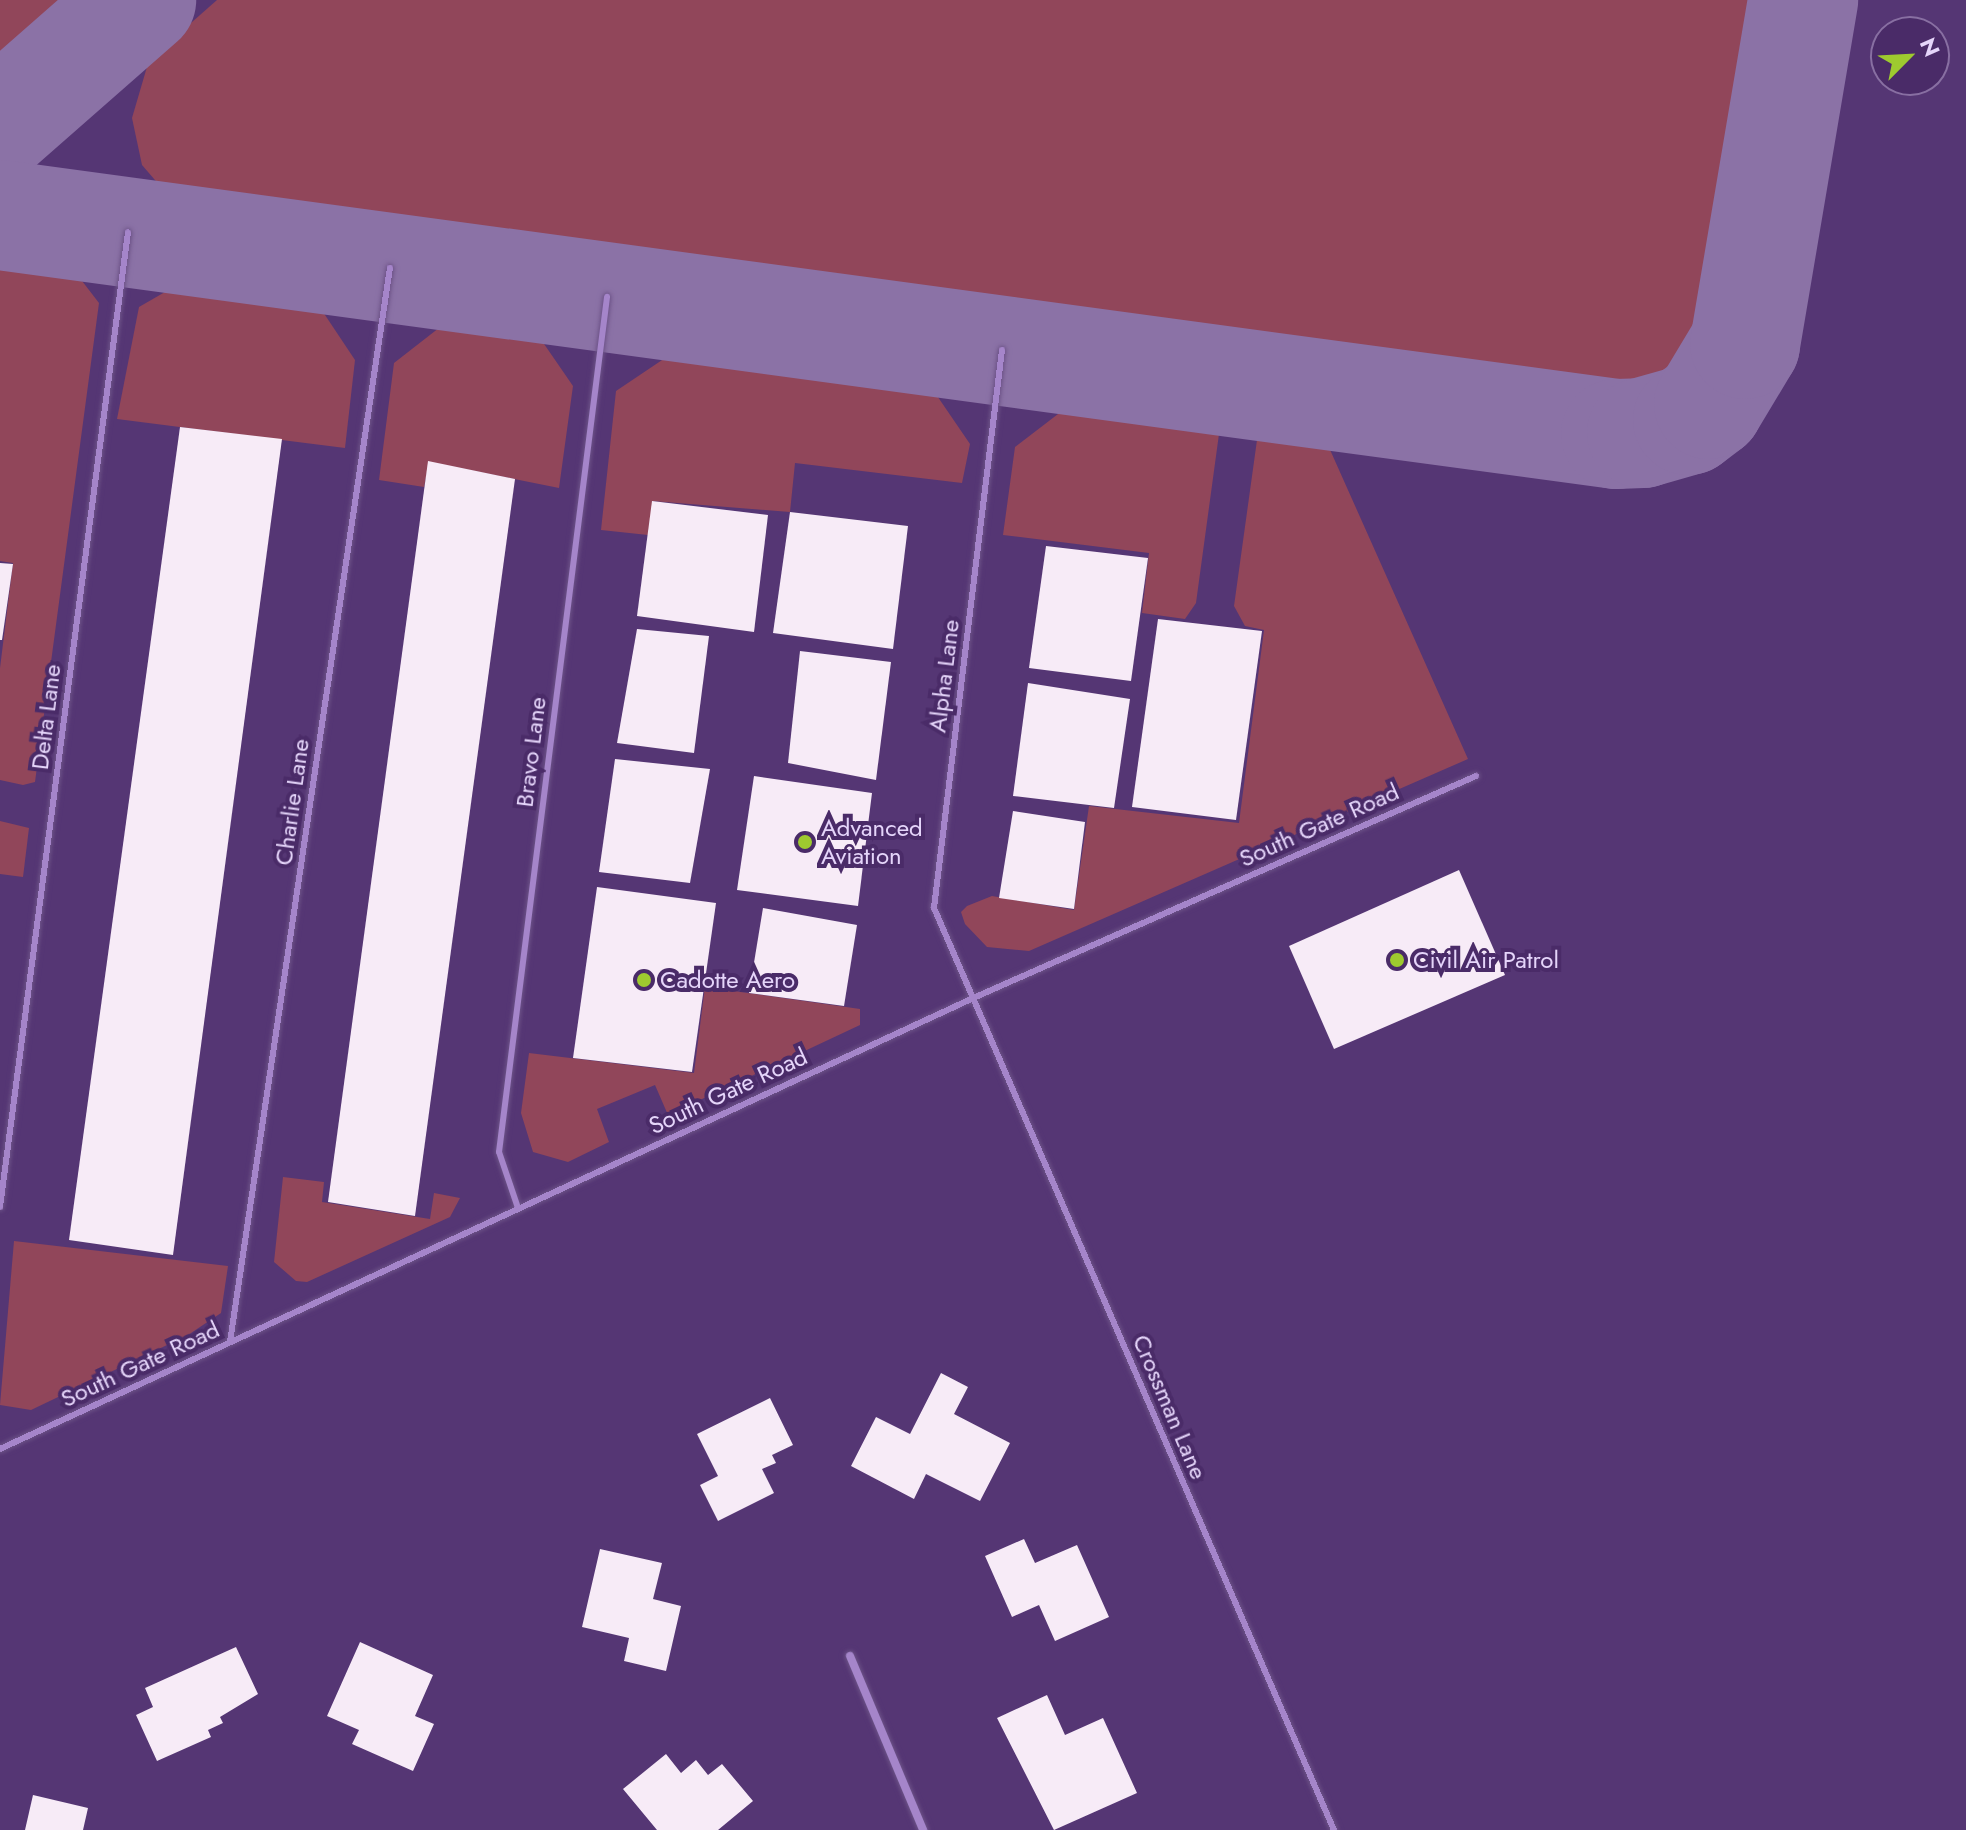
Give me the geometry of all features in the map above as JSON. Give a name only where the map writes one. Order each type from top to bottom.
[{"type":"street","points":[[850,1656],[923,1830]]},
{"type":"lane","name":"Delta Lane","points":[[0,1207],[128,232]]},
{"type":"lane","name":"Charlie Lane","points":[[230,1342],[390,268]]},
{"type":"lane","name":"Bravo Lane","points":[[518,1208],[499,1152],[607,297]]},
{"type":"lane","name":"Alpha Lane","points":[[971,999],[934,908],[1002,350]]},
{"type":"lane","name":"South Gate Road","points":[[0,1449],[971,999],[1476,776]]},
{"type":"lane","name":"Crossman Lane","points":[[971,999],[1334,1830]]},
{"type":"shaded area","points":[[0,0],[66,0],[0,59]]},
{"type":"shaded area","points":[[217,0],[1750,0],[1693,345],[1642,401],[194,204],[167,194],[142,165],[132,118],[149,60]]},
{"type":"shaded area","points":[[0,262],[69,264],[99,303],[35,782],[23,785],[0,780],[0,668],[13,563],[0,561]]},
{"type":"shaded area","points":[[184,281],[313,297],[355,360],[345,448],[117,419],[139,307]]},
{"type":"shaded area","points":[[453,317],[531,325],[573,386],[559,488],[429,462],[424,487],[379,480],[394,363]]},
{"type":"shaded area","points":[[680,348],[929,384],[970,444],[962,483],[795,463],[790,512],[653,501],[648,535],[601,530],[616,391]]},
{"type":"shaded area","points":[[1075,401],[1212,419],[1219,434],[1196,603],[1185,619],[1142,613],[1149,553],[1003,535],[1015,447]]},
{"type":"shaded area","points":[[1266,426],[1323,434],[1468,759],[1029,951],[987,947],[965,924],[961,912],[967,906],[992,896],[1074,910],[1089,806],[1239,823],[1264,630],[1245,626],[1234,606],[1257,440]]},
{"type":"shaded area","points":[[0,821],[29,828],[23,877],[0,874]]},
{"type":"shaded area","points":[[705,987],[860,1009],[860,1025],[668,1115],[655,1085],[597,1109],[609,1142],[568,1162],[533,1152],[521,1113],[529,1053],[694,1073]]},
{"type":"shaded area","points":[[283,1177],[324,1182],[322,1202],[430,1219],[434,1193],[460,1198],[450,1217],[307,1282],[296,1281],[274,1262]]},
{"type":"shaded area","points":[[14,1241],[228,1266],[221,1313],[188,1335],[31,1410],[0,1405]]},
{"type":"building","points":[[180,427],[282,439],[173,1255],[69,1240]]},
{"type":"building","points":[[428,461],[515,479],[415,1216],[328,1202]]},
{"type":"building","points":[[652,501],[768,515],[754,632],[637,616]]},
{"type":"building","points":[[790,512],[908,526],[893,649],[773,633]]},
{"type":"building","points":[[1046,546],[1148,558],[1131,681],[1029,668]]},
{"type":"building","points":[[0,563],[13,564],[2,640],[0,640]]},
{"type":"building","points":[[1158,619],[1262,631],[1236,820],[1132,807]]},
{"type":"building","points":[[637,629],[709,636],[694,753],[617,743]]},
{"type":"building","points":[[800,651],[891,662],[876,780],[788,763]]},
{"type":"building","points":[[1028,683],[1130,699],[1114,808],[1013,796]]},
{"type":"building","points":[[615,759],[710,769],[690,883],[599,872]]},
{"type":"building","name":"Advanced Aviation","points":[[754,776],[872,793],[858,906],[737,890]]},
{"type":"building","points":[[1013,811],[1085,822],[1074,909],[999,898]]},
{"type":"building","name":"Civil Air Patrol","points":[[1459,870],[1505,975],[1334,1049],[1289,946]]},
{"type":"building","name":"Cadotte Aero","points":[[597,887],[716,903],[692,1072],[573,1058]]},
{"type":"building","points":[[763,908],[857,925],[844,1006],[749,993]]},
{"type":"building","points":[[941,1373],[968,1387],[954,1414],[1010,1443],[980,1501],[926,1474],[914,1499],[851,1466],[876,1417],[910,1434]]},
{"type":"building","points":[[770,1398],[793,1445],[772,1455],[776,1463],[762,1469],[774,1493],[718,1521],[700,1485],[718,1476],[697,1434]]},
{"type":"building","points":[[1024,1539],[1035,1563],[1077,1545],[1109,1617],[1055,1641],[1039,1605],[1012,1617],[985,1556]]},
{"type":"building","points":[[600,1549],[662,1563],[653,1599],[681,1606],[666,1671],[624,1661],[629,1638],[582,1627]]},
{"type":"building","points":[[360,1642],[433,1675],[415,1716],[434,1724],[413,1771],[352,1744],[359,1730],[327,1716]]},
{"type":"building","points":[[236,1647],[258,1694],[220,1717],[223,1723],[208,1730],[211,1737],[157,1761],[136,1715],[153,1707],[145,1688]]},
{"type":"building","points":[[1047,1695],[1065,1735],[1103,1718],[1137,1793],[1054,1830],[997,1718]]},
{"type":"building","points":[[666,1754],[681,1773],[696,1760],[708,1775],[722,1764],[753,1801],[718,1830],[657,1830],[623,1789]]},
{"type":"building","points":[[33,1795],[88,1808],[83,1830],[25,1830]]},
{"type":"taxiway","points":[[0,124],[141,0]]},
{"type":"taxiway","points":[[0,215],[1616,434],[1642,433],[1688,420],[1709,404],[1745,344],[1803,0]]},
{"type":"place","name":"Advanced Aviation","points":[[805,842]]},
{"type":"place","name":"Civil Air Patrol","points":[[1397,960]]},
{"type":"place","name":"Cadotte Aero","points":[[644,980]]}]
